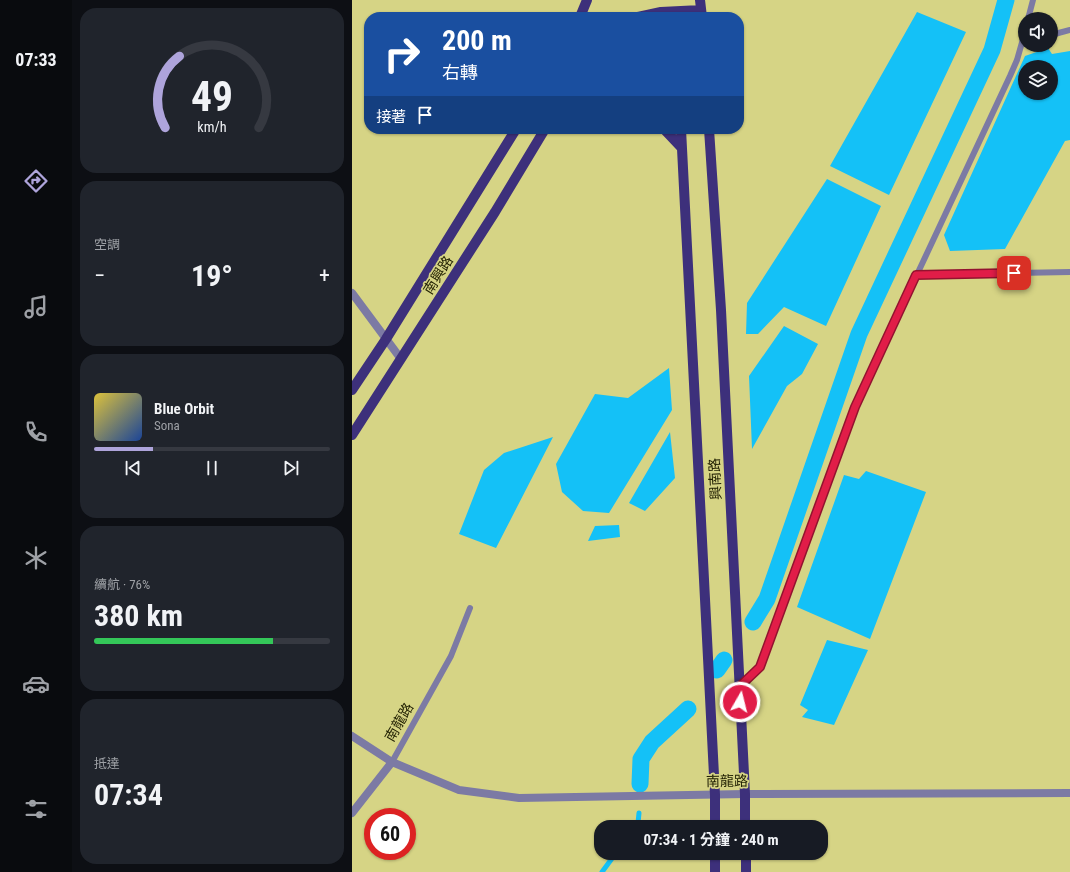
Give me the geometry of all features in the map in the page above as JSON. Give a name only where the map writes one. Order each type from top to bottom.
[{"type":"main road","points":[[582,12],[587,0]]},
{"type":"main road","points":[[673,0],[674,12]]},
{"type":"main road","points":[[685,12],[701,9]]},
{"type":"main road","name":"南興路","points":[[352,390],[386,339],[513,134]]},
{"type":"main road","name":"南興路","points":[[352,435],[495,212],[542,134]]},
{"type":"main road","points":[[669,134],[681,147]]},
{"type":"main road","name":"興南路","points":[[681,134],[715,795],[715,820]]},
{"type":"main road","name":"興南路","points":[[709,134],[721,310],[745,794],[745,820]]},
{"type":"main road","points":[[715,860],[715,872]]},
{"type":"main road","points":[[746,860],[746,872]]},
{"type":"street","points":[[352,293],[401,359]]},
{"type":"street","name":"南龍路","points":[[352,736],[392,762],[459,790],[519,798],[745,794],[1070,793]]},
{"type":"street","name":"南龍路","points":[[352,813],[392,762]]},
{"type":"lane","points":[[1030,12],[1033,0]]},
{"type":"lane","points":[[1058,33],[1070,30]]},
{"type":"lane","points":[[739,687],[760,667],[855,407],[1020,52]]},
{"type":"lane","points":[[916,275],[1070,272]]},
{"type":"lane","name":"南龍路","points":[[392,762],[451,656],[470,608]]},
{"type":"water","points":[[917,12],[966,32],[889,195],[830,166]]},
{"type":"water","points":[[1070,51],[1070,140],[1065,141],[1005,249],[950,251],[944,235],[1018,71],[1018,100],[1058,100],[1058,60],[1023,60],[1025,56],[1036,52],[1051,52],[1052,54]]},
{"type":"water","points":[[827,179],[881,206],[826,326],[784,307],[758,334],[746,334],[747,303]]},
{"type":"water","points":[[784,326],[818,344],[802,374],[787,386],[752,449],[749,376]]},
{"type":"water","points":[[669,368],[672,410],[609,513],[583,511],[562,492],[556,464],[595,394],[628,398]]},
{"type":"water","points":[[670,432],[675,478],[645,511],[629,503]]},
{"type":"water","points":[[553,437],[496,548],[459,534],[484,470],[504,453]]},
{"type":"water","points":[[866,471],[926,492],[870,639],[797,607],[844,475],[859,479]]},
{"type":"water","points":[[619,525],[620,537],[588,541],[595,526]]},
{"type":"water","points":[[827,640],[868,650],[834,725],[802,717],[808,710],[800,705]]},
{"type":"waterway","points":[[753,622],[767,599],[859,334],[992,50],[1006,0]]},
{"type":"waterway","points":[[717,670],[724,660]]},
{"type":"waterway","points":[[640,784],[641,759],[652,742],[688,709]]},
{"type":"waterway","points":[[638,820],[639,813]]},
{"type":"waterway","points":[[602,872],[611,860]]},
{"type":"route","points":[[740,702],[739,687],[760,667],[855,407],[916,275],[1014,273]]}]
